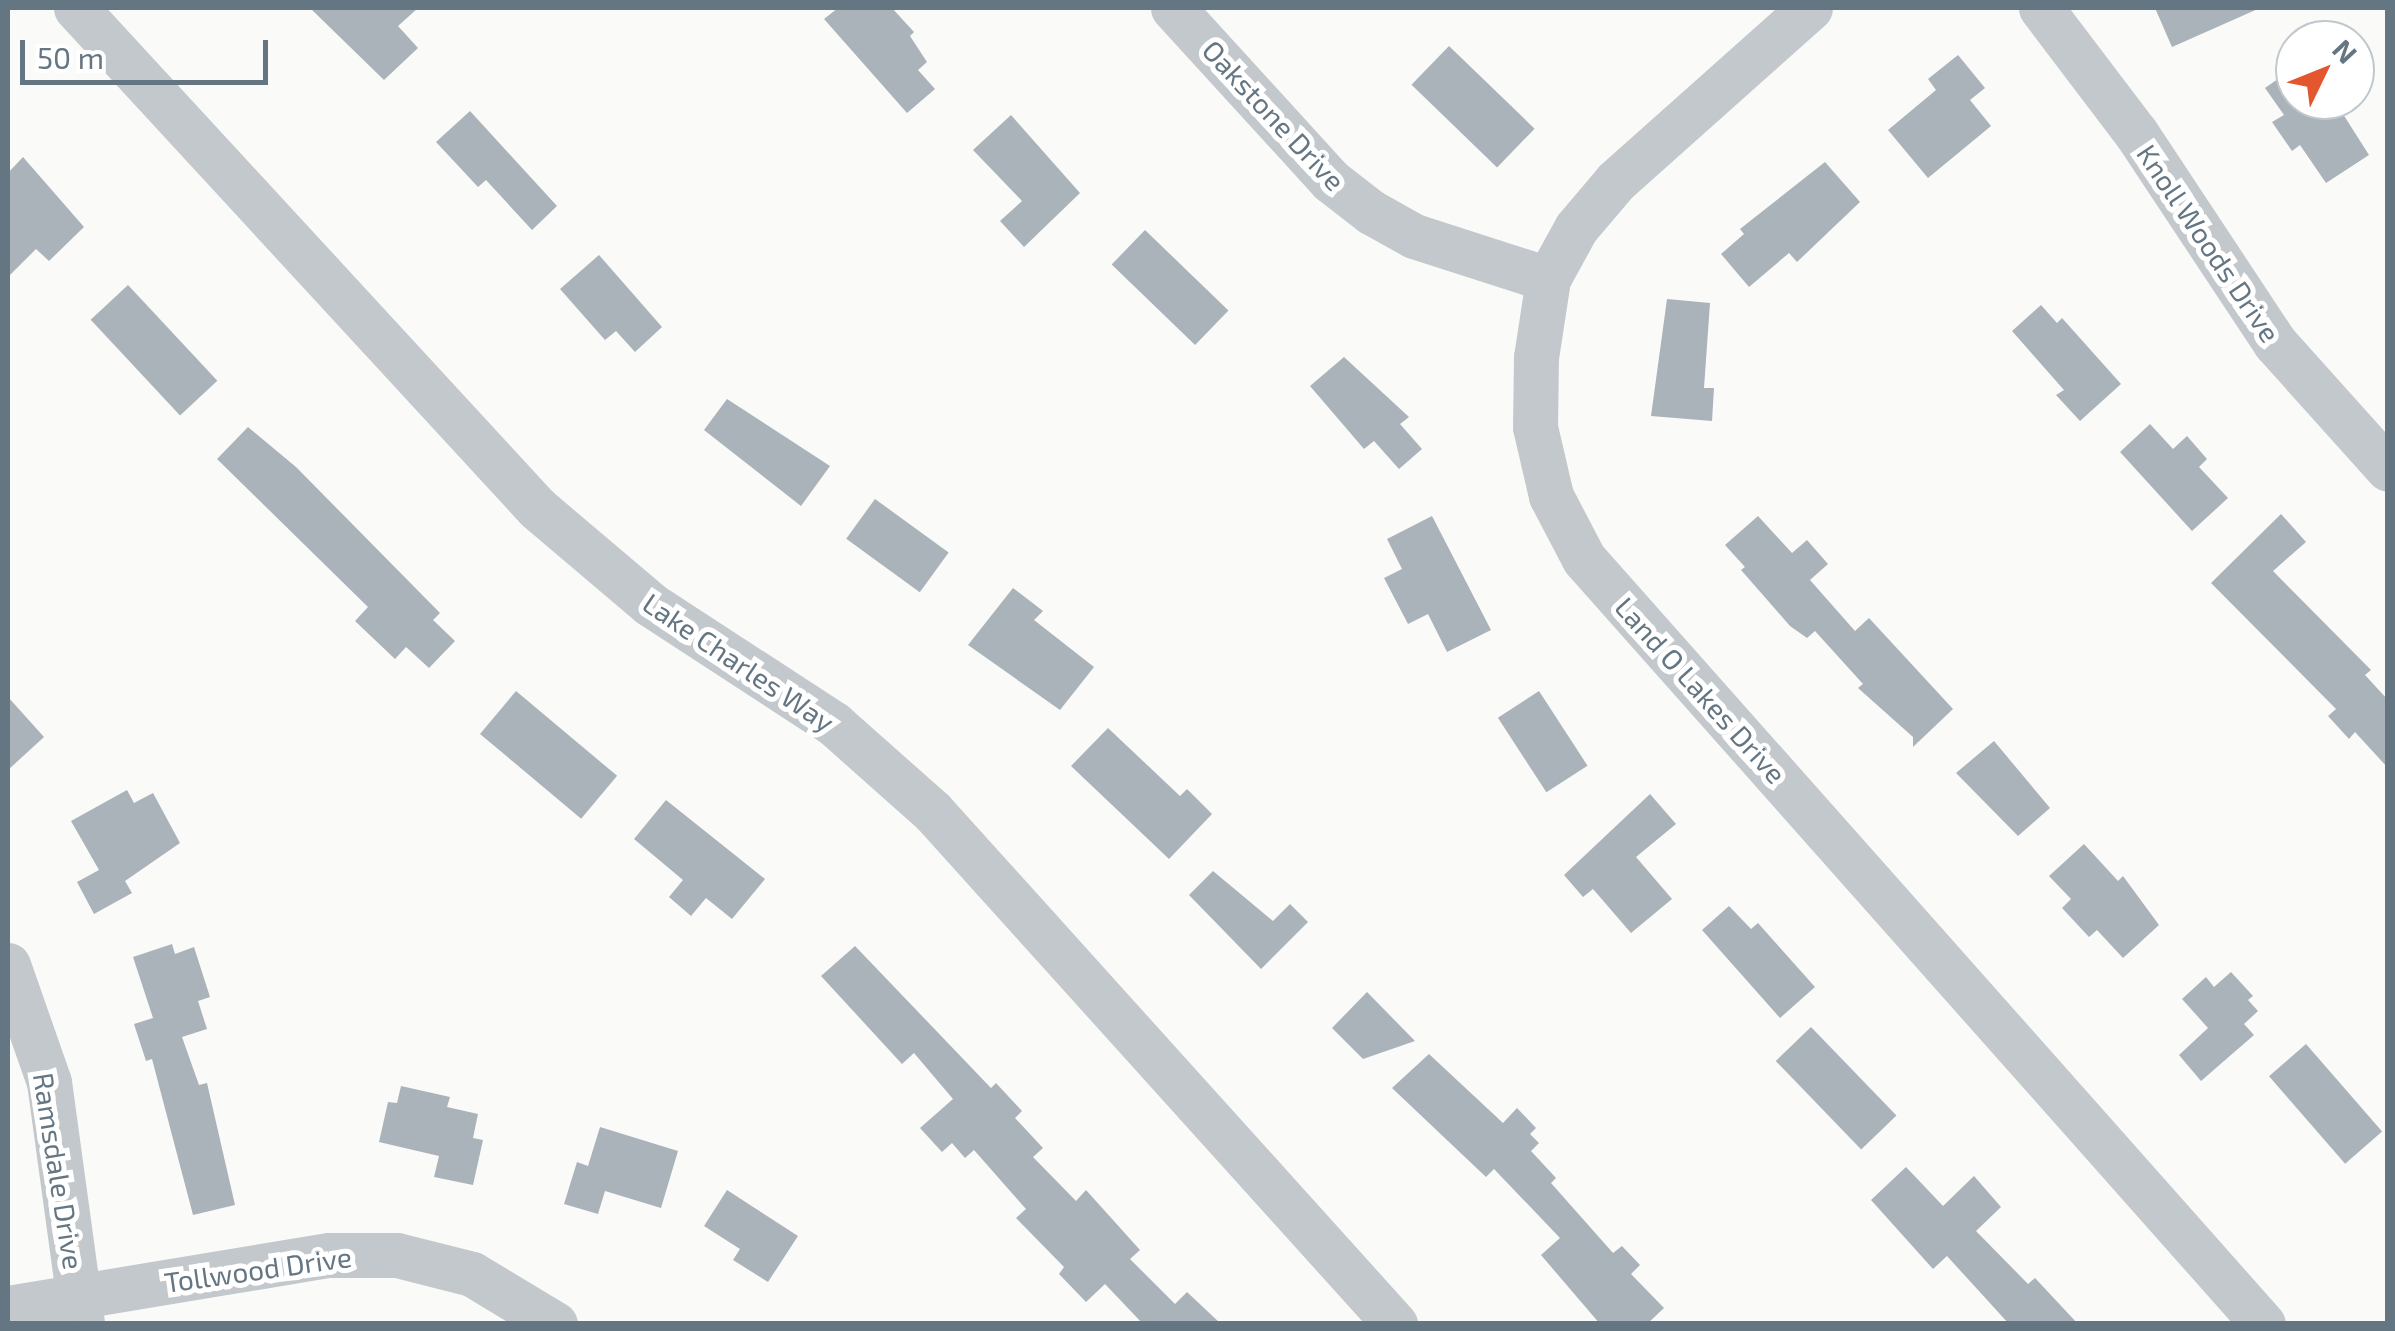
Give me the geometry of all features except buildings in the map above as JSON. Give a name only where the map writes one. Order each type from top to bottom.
[{"type":"street","name":"Lake Charles Way","points":[[76,8],[537,508],[650,604],[834,724],[933,812],[1395,1324]]},
{"type":"street","name":"Oakstone Drive","points":[[1173,8],[1331,182],[1371,212],[1414,236],[1548,279]]},
{"type":"street","name":"Land O Lakes Drive","points":[[1810,8],[1615,182],[1576,228],[1548,279],[1536,357],[1535,427],[1551,496],[1584,559],[2262,1324]]},
{"type":"street","name":"Knoll Woods Drive","points":[[2041,8],[2136,133],[2274,344],[2388,469]]},
{"type":"street","name":"Ramsdale Drive","points":[[8,965],[48,1082],[80,1309]]},
{"type":"street","name":"Tollwood Drive","points":[[8,1308],[80,1309],[329,1255],[397,1255],[472,1274],[554,1324]]}]
